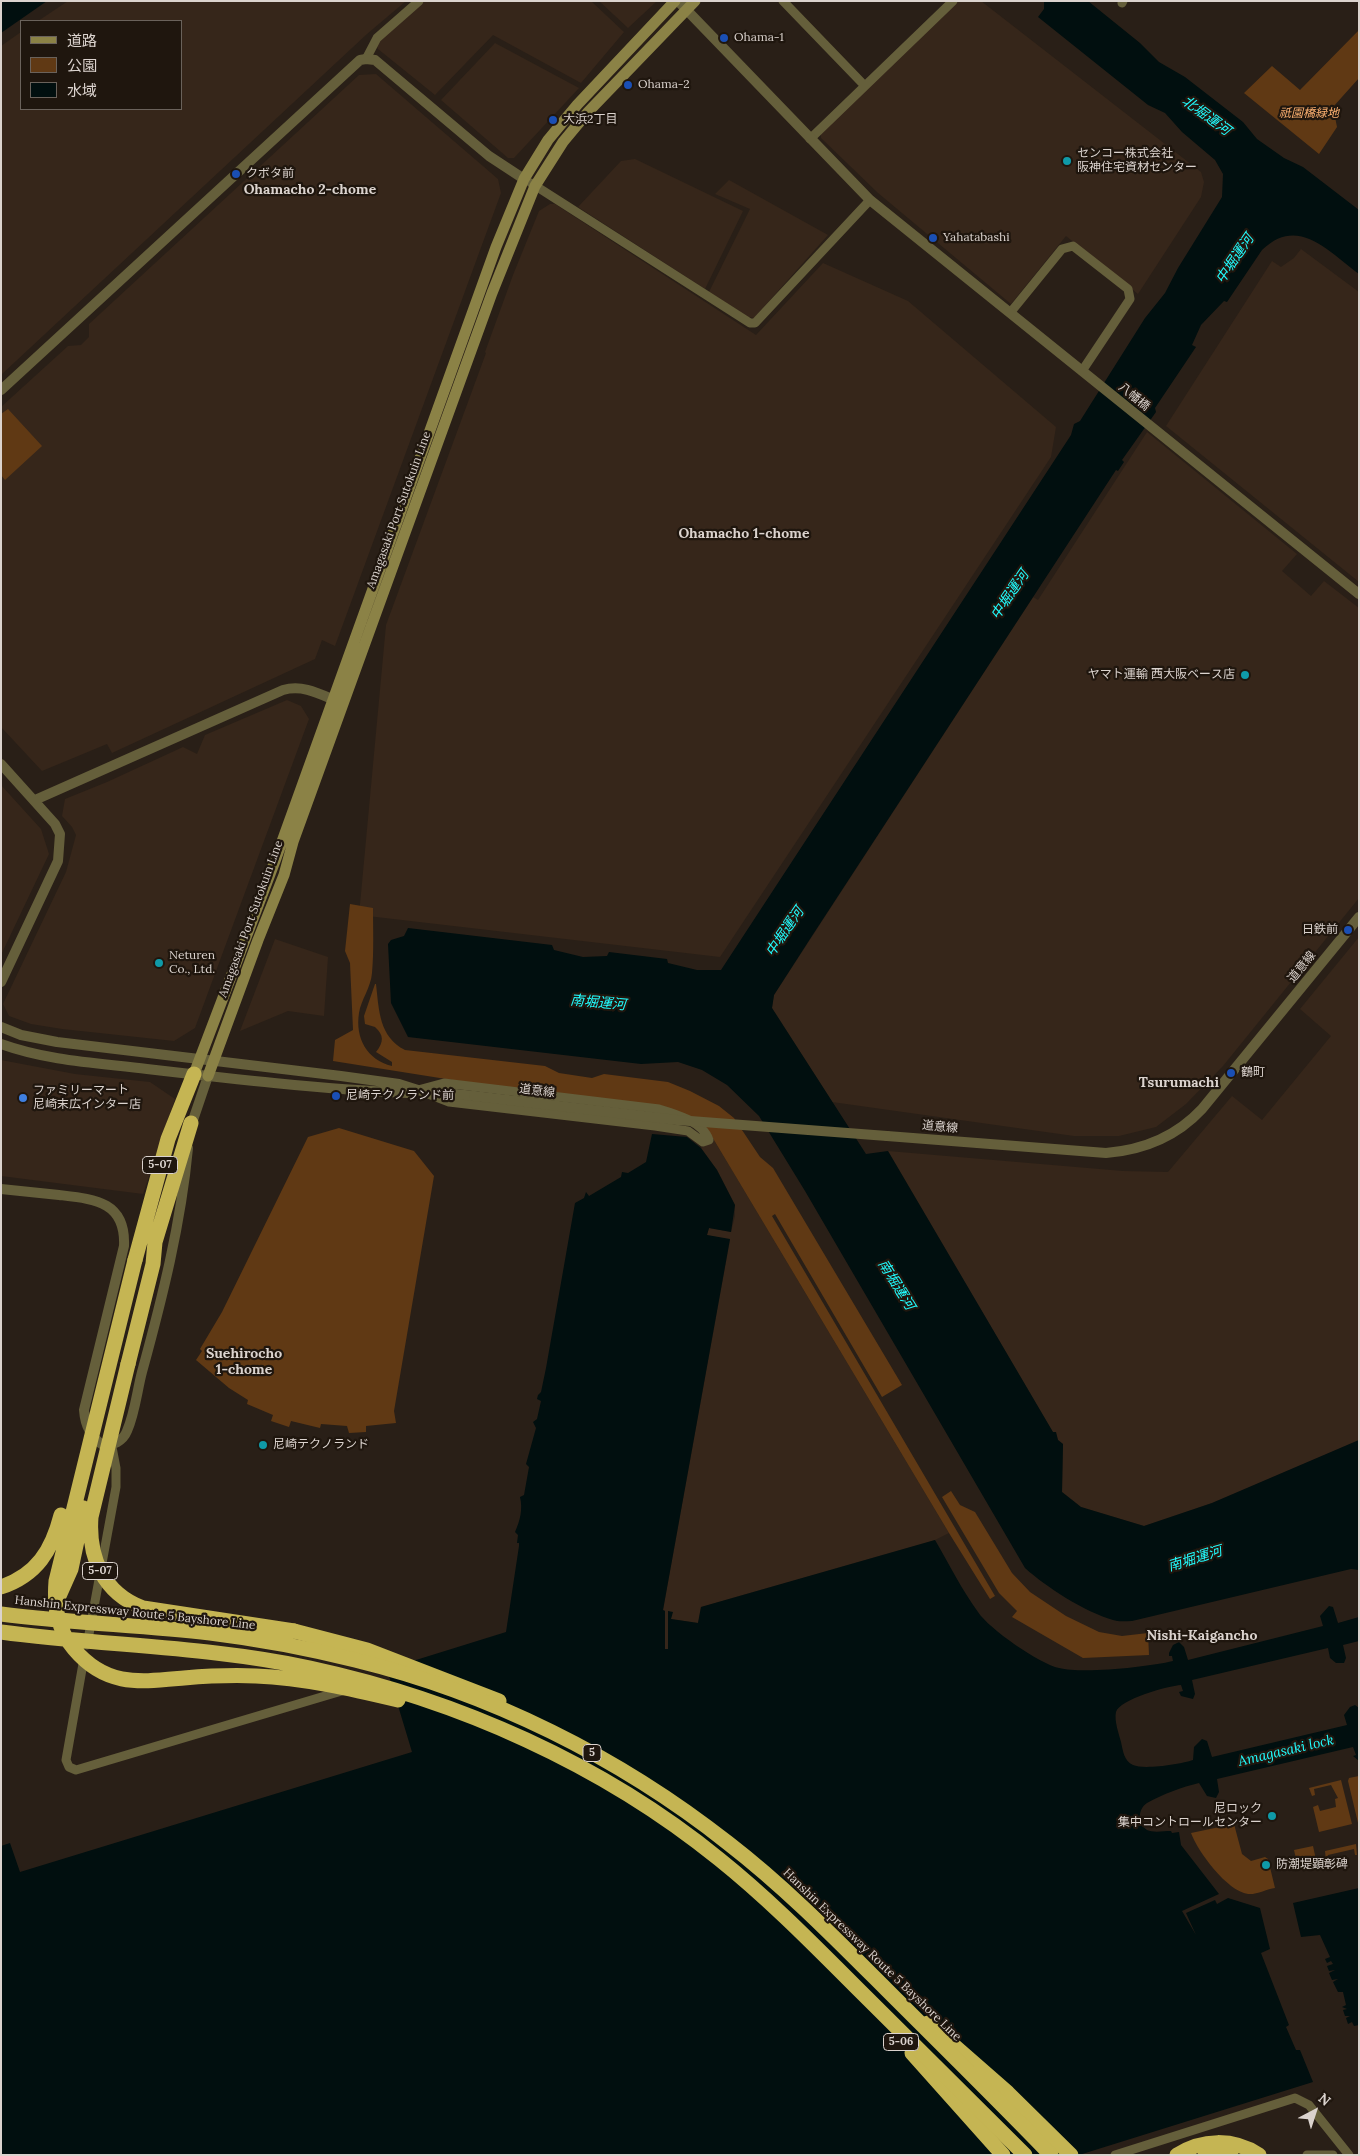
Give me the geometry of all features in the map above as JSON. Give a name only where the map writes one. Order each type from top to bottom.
[{"type":"highway","name":"5-07","points":[[201,1075],[168,1139],[91,1517],[90,1534],[93,1553],[99,1569],[109,1585],[128,1602],[151,1610],[294,1631],[367,1650],[478,1691],[553,1728],[582,1747]]},
{"type":"highway","name":"5-07","points":[[1,1587],[22,1579],[30,1573],[49,1550],[57,1529],[75,1462],[111,1356],[144,1262],[155,1242],[191,1123]]},
{"type":"highway","name":"5-07","points":[[1,1640],[24,1631],[35,1624],[52,1606],[66,1582],[144,1262]]},
{"type":"highway","name":"5-07","points":[[111,1356],[65,1541],[55,1594],[61,1629],[69,1642],[87,1662],[111,1677],[136,1682],[231,1675],[303,1681],[382,1696],[505,1731]]},
{"type":"highway","name":"Hanshin Expressway Route 5 Bayshore Line","points":[[1,1614],[207,1633],[276,1643],[347,1658],[397,1671],[475,1698],[582,1747],[671,1801],[729,1843],[813,1916],[1051,2155]]},
{"type":"highway","name":"5","points":[[1,1632],[204,1651],[290,1664],[388,1688],[459,1712],[505,1731],[583,1769],[656,1812],[718,1858],[799,1930],[1025,2155]]},
{"type":"highway","name":"5-06","points":[[799,1930],[839,1979],[928,2070],[1003,2155]]},
{"type":"highway","name":"5-06","points":[[872,1975],[1008,2093],[1071,2155]]},
{"type":"highway","points":[[1177,2155],[1196,2145],[1216,2142],[1237,2145],[1259,2155]]},
{"type":"highway","points":[[1205,2155],[1231,2155]]},
{"type":"main road","name":"Amagasaki Port Sutokuin Line","points":[[201,1075],[199,1060],[275,861],[496,247],[524,179],[540,152],[564,119],[679,4],[695,1]]},
{"type":"main road","name":"Amagasaki Port Sutokuin Line","points":[[201,1075],[214,1061],[284,875],[294,842],[492,293],[535,186],[562,142],[679,4]]},
{"type":"street","points":[[366,59],[377,38],[419,1]]},
{"type":"street","points":[[783,1],[864,85]]},
{"type":"street","points":[[810,139],[953,1]]},
{"type":"street","name":"八幡橋","points":[[679,4],[870,200],[1359,594]]},
{"type":"street","points":[[1,390],[360,60],[375,60],[489,156],[750,323],[755,323],[870,200]]},
{"type":"street","points":[[1010,313],[1062,249],[1073,246],[1128,289],[1130,299],[1082,371]]},
{"type":"street","points":[[35,800],[283,690],[304,689],[332,699]]},
{"type":"street","points":[[1,764],[35,800],[55,824],[60,834],[58,861],[1,982]]},
{"type":"street","name":"道意線","points":[[1,1027],[22,1035],[57,1042],[341,1076],[399,1084],[418,1090],[677,1120],[1106,1153],[1138,1148],[1166,1137],[1185,1125],[1202,1109],[1359,917]]},
{"type":"street","name":"道意線","points":[[1,1044],[55,1058],[201,1075],[337,1089],[407,1093],[418,1090]]},
{"type":"street","points":[[1,1189],[100,1201],[118,1215],[122,1225],[124,1246],[84,1410],[85,1420],[94,1438],[103,1445],[111,1445],[118,1442],[127,1431],[159,1311],[185,1179],[191,1123],[201,1075]]},
{"type":"street","points":[[444,1083],[659,1109],[680,1115],[707,1133],[709,1140],[703,1142],[688,1131],[655,1126],[449,1102],[418,1090],[444,1083]]},
{"type":"street","points":[[111,1445],[116,1468],[116,1487],[66,1760],[69,1767],[76,1770],[379,1680]]},
{"type":"street","points":[[1114,2155],[1295,2098],[1309,2105],[1349,2155]]},
{"type":"street","points":[[1307,2155],[1333,2155]]},
{"type":"shaded area","points":[[68,1],[406,1],[367,34],[1,375],[1,46],[20,33],[20,110],[182,110],[182,20],[40,20]]},
{"type":"shaded area","points":[[425,1],[591,1],[624,32],[581,83],[493,35],[435,95],[378,49],[376,43]]},
{"type":"shaded area","points":[[599,1],[657,1],[628,28]]},
{"type":"shaded area","points":[[956,1],[981,1],[1201,172],[1204,182],[1201,197],[1138,294],[1066,236],[1011,304],[878,193],[821,138],[821,133]]},
{"type":"shaded area","points":[[495,43],[579,88],[514,158],[508,158],[441,100]]},
{"type":"shaded area","points":[[376,74],[498,179],[501,193],[335,646],[322,640],[315,659],[112,753],[107,744],[42,771],[1,727],[1,407],[68,346],[81,345],[89,337],[89,324],[359,75]]},
{"type":"shaded area","points":[[635,159],[743,211],[705,289],[578,207],[621,161]]},
{"type":"shaded area","points":[[729,180],[828,235],[754,318],[748,317],[709,292],[750,209],[715,194]]},
{"type":"shaded area","points":[[550,204],[555,204],[756,335],[823,263],[908,301],[1056,427],[1051,457],[720,957],[359,915],[386,625],[513,275],[539,211]]},
{"type":"shaded area","points":[[1301,249],[1359,292],[1359,582],[1166,426],[1272,261],[1281,267],[1294,258]]},
{"type":"shaded area","points":[[1147,432],[1297,554],[1282,571],[1311,596],[1324,581],[1359,608],[1359,898],[1223,1066],[1186,1104],[1156,1127],[1119,1136],[1074,1136],[832,1102],[772,1008],[774,995],[1033,597],[1038,600]]},
{"type":"shaded area","points":[[287,700],[301,706],[309,719],[195,1028],[174,1041],[62,1029],[31,1024],[9,1016],[3,1004],[66,872],[76,835],[72,827],[62,816],[65,799],[183,747],[197,754],[205,735]]},
{"type":"shaded area","points":[[1,785],[41,829],[49,854],[1,955]]},
{"type":"shaded area","points":[[1359,937],[1359,1440],[1212,1503],[1144,1526],[1081,1507],[1062,1492],[1063,1444],[1058,1440],[1055,1432],[1053,1433],[888,1151],[1123,1171],[1168,1172],[1232,1096],[1262,1120],[1331,1036],[1300,1009]]},
{"type":"shaded area","points":[[275,939],[328,957],[324,1016],[288,1011],[240,1031]]},
{"type":"shaded area","points":[[1,1060],[75,1074],[150,1082],[175,1099],[143,1194],[1,1176]]},
{"type":"shaded area","points":[[714,1140],[949,1533],[935,1540],[701,1607],[698,1623],[671,1619],[668,1611],[668,1649],[665,1649],[665,1611],[663,1610],[730,1240],[707,1235],[709,1228],[731,1232],[735,1216],[735,1205],[717,1170],[701,1148]]},
{"type":"green space","name":"祇園橋緑地","points":[[1359,30],[1359,78],[1333,107],[1337,127],[1319,154],[1244,93],[1272,66],[1300,90]]},
{"type":"green space","points":[[8,409],[42,446],[5,480],[1,475],[1,414]]},
{"type":"green space","points":[[350,904],[373,908],[372,973],[360,1008],[358,1022],[361,1039],[365,1047],[376,1059],[383,1063],[392,1066],[392,1062],[376,1052],[382,1042],[380,1033],[375,1027],[365,1024],[364,1016],[375,984],[385,1030],[396,1044],[405,1050],[545,1066],[559,1073],[592,1078],[604,1074],[668,1082],[719,1106],[734,1118],[760,1157],[773,1168],[902,1385],[882,1397],[775,1214],[772,1216],[995,1596],[990,1599],[949,1533],[708,1130],[691,1118],[333,1061],[335,1040],[353,1030],[350,963],[345,951]]},
{"type":"green space","points":[[339,1128],[414,1151],[434,1176],[394,1411],[396,1423],[366,1426],[366,1432],[349,1433],[347,1426],[321,1424],[320,1428],[291,1421],[289,1427],[271,1421],[273,1415],[247,1404],[248,1400],[229,1388],[196,1360],[202,1351],[200,1349],[222,1312],[308,1137]]},
{"type":"green space","points":[[951,1491],[960,1505],[975,1512],[1012,1573],[1030,1592],[1066,1616],[1099,1632],[1122,1636],[1148,1633],[1149,1655],[1083,1658],[1012,1617],[1017,1611],[999,1593],[942,1497]]},
{"type":"green space","points":[[1359,1776],[1359,1827],[1348,1781],[1349,1778]]},
{"type":"green space","points":[[1341,1780],[1352,1824],[1319,1832],[1313,1807],[1318,1805],[1320,1811],[1336,1807],[1335,1799],[1338,1798],[1331,1785],[1314,1789],[1315,1795],[1312,1796],[1309,1788]]},
{"type":"green space","points":[[1234,1824],[1242,1854],[1251,1861],[1265,1857],[1268,1859],[1275,1888],[1248,1894],[1231,1886],[1207,1860],[1191,1833]]},
{"type":"green space","points":[[1356,1844],[1357,1855],[1355,1855],[1354,1849],[1328,1855],[1329,1862],[1326,1861],[1325,1851]]},
{"type":"green space","points":[[1313,1846],[1317,1864],[1298,1868],[1294,1850]]},
{"type":"water","points":[[1,1],[47,1],[1,33]]},
{"type":"water","points":[[1044,1],[1088,1],[1140,43],[1159,62],[1185,77],[1243,122],[1257,139],[1284,158],[1303,167],[1359,210],[1359,274],[1312,240],[1300,236],[1288,236],[1275,240],[1262,250],[1227,302],[1224,301],[1201,325],[1192,345],[1196,347],[1155,408],[1156,412],[1122,460],[1124,462],[1118,471],[1116,470],[810,939],[774,995],[772,1008],[866,1154],[888,1151],[1053,1432],[1056,1432],[1058,1440],[1063,1444],[1062,1492],[1081,1507],[1144,1526],[1212,1503],[1359,1440],[1359,1570],[1351,1569],[1132,1621],[1115,1621],[1090,1611],[1055,1591],[1025,1568],[805,1191],[759,1116],[727,1085],[702,1070],[678,1062],[641,1064],[408,1037],[391,1003],[388,944],[391,940],[404,936],[408,928],[552,945],[554,950],[583,957],[607,956],[609,952],[667,959],[668,963],[697,970],[721,970],[1071,435],[1074,424],[1080,421],[1145,318],[1165,293],[1178,268],[1222,197],[1223,174],[1215,160],[1182,132],[1165,113],[1148,105],[1038,17],[1044,9]]},
{"type":"water","name":"Amagasaki lock","points":[[652,1134],[687,1137],[701,1148],[717,1170],[735,1205],[731,1232],[709,1228],[707,1235],[730,1239],[663,1610],[665,1611],[665,1649],[668,1649],[668,1611],[673,1612],[671,1619],[698,1623],[701,1607],[935,1540],[966,1595],[984,1619],[1003,1636],[1028,1653],[1051,1665],[1070,1670],[1116,1669],[1173,1661],[1169,1653],[1173,1645],[1179,1642],[1184,1647],[1188,1660],[1323,1626],[1320,1616],[1329,1606],[1333,1607],[1338,1623],[1359,1617],[1359,1641],[1343,1645],[1346,1658],[1344,1663],[1336,1663],[1330,1658],[1328,1648],[1192,1680],[1195,1694],[1193,1699],[1181,1696],[1179,1692],[1183,1691],[1181,1685],[1135,1698],[1119,1707],[1116,1712],[1117,1727],[1123,1752],[1128,1761],[1133,1765],[1154,1767],[1193,1760],[1194,1747],[1202,1739],[1207,1741],[1212,1757],[1347,1725],[1344,1715],[1350,1707],[1355,1705],[1359,1708],[1359,1761],[1353,1756],[1356,1755],[1353,1747],[1217,1779],[1219,1792],[1216,1798],[1207,1796],[1199,1783],[1159,1797],[1147,1803],[1140,1812],[1140,1820],[1147,1830],[1179,1832],[1181,1845],[1219,1894],[1182,1911],[1196,1935],[1186,1913],[1215,1900],[1217,1904],[1228,1898],[1260,1908],[1270,1949],[1261,1953],[1289,2025],[1286,2027],[1296,2050],[1300,2050],[1313,2082],[1079,2155],[1,2155],[1,1846],[10,1843],[20,1872],[412,1752],[387,1669],[506,1632],[519,1546],[519,1543],[517,1543],[518,1535],[515,1532],[520,1515],[520,1497],[524,1495],[529,1467],[526,1464],[536,1428],[533,1422],[537,1419],[541,1401],[537,1399],[541,1392],[546,1368],[575,1203],[584,1198],[586,1192],[589,1196],[621,1177],[622,1172],[628,1173],[646,1162]]},
{"type":"water","points":[[1359,1888],[1359,2025],[1354,2026],[1352,2022],[1348,2024],[1346,2018],[1350,2016],[1345,2016],[1343,2010],[1347,2009],[1342,2007],[1346,2005],[1343,1992],[1338,1992],[1333,1982],[1338,1979],[1332,1980],[1329,1973],[1335,1970],[1329,1971],[1327,1966],[1333,1964],[1331,1961],[1327,1963],[1325,1959],[1330,1957],[1320,1935],[1301,1937],[1293,1903]]},
{"type":"place","name":"Ohama-1","points":[[724,38]]},
{"type":"place","name":"Ohama-2","points":[[628,85]]},
{"type":"place","name":"大浜2丁目","points":[[553,120]]},
{"type":"place","name":"センコー株式会社 阪神住宅資材センター","points":[[1067,161]]},
{"type":"place","name":"クボタ前","points":[[236,174]]},
{"type":"place","name":"Yahatabashi","points":[[933,238]]},
{"type":"place","name":"ヤマト運輸 西大阪ベース店","points":[[1245,675]]},
{"type":"place","name":"日鉄前","points":[[1348,930]]},
{"type":"place","name":"Neturen Co., Ltd.","points":[[159,963]]},
{"type":"place","name":"鶴町","points":[[1231,1073]]},
{"type":"place","name":"尼崎テクノランド前","points":[[336,1096]]},
{"type":"place","name":"ファミリーマート 尼崎末広インター店","points":[[23,1098]]},
{"type":"place","name":"尼崎テクノランド","points":[[263,1445]]},
{"type":"place","name":"尼ロック 集中コントロールセンター","points":[[1272,1816]]},
{"type":"place","name":"防潮堤顕彰碑","points":[[1266,1865]]},
{"type":"district","name":"Ohamacho 2-chome","points":[[310,190]]},
{"type":"district","name":"Ohamacho 1-chome","points":[[744,534]]},
{"type":"district","name":"Tsurumachi","points":[[1179,1083]]},
{"type":"district","name":"Suehirocho 1-chome","points":[[244,1362]]},
{"type":"district","name":"Nishi-Kaigancho","points":[[1202,1636]]},
{"type":"water label","name":"北堀運河","points":[[1206,116]]},
{"type":"water label","name":"中堀運河","points":[[1235,259]]},
{"type":"water label","name":"中堀運河","points":[[1010,595]]},
{"type":"water label","name":"中堀運河","points":[[785,932]]},
{"type":"water label","name":"南堀運河","points":[[598,1003]]},
{"type":"water label","name":"南堀運河","points":[[896,1285]]},
{"type":"water label","name":"南堀運河","points":[[1195,1559]]}]
